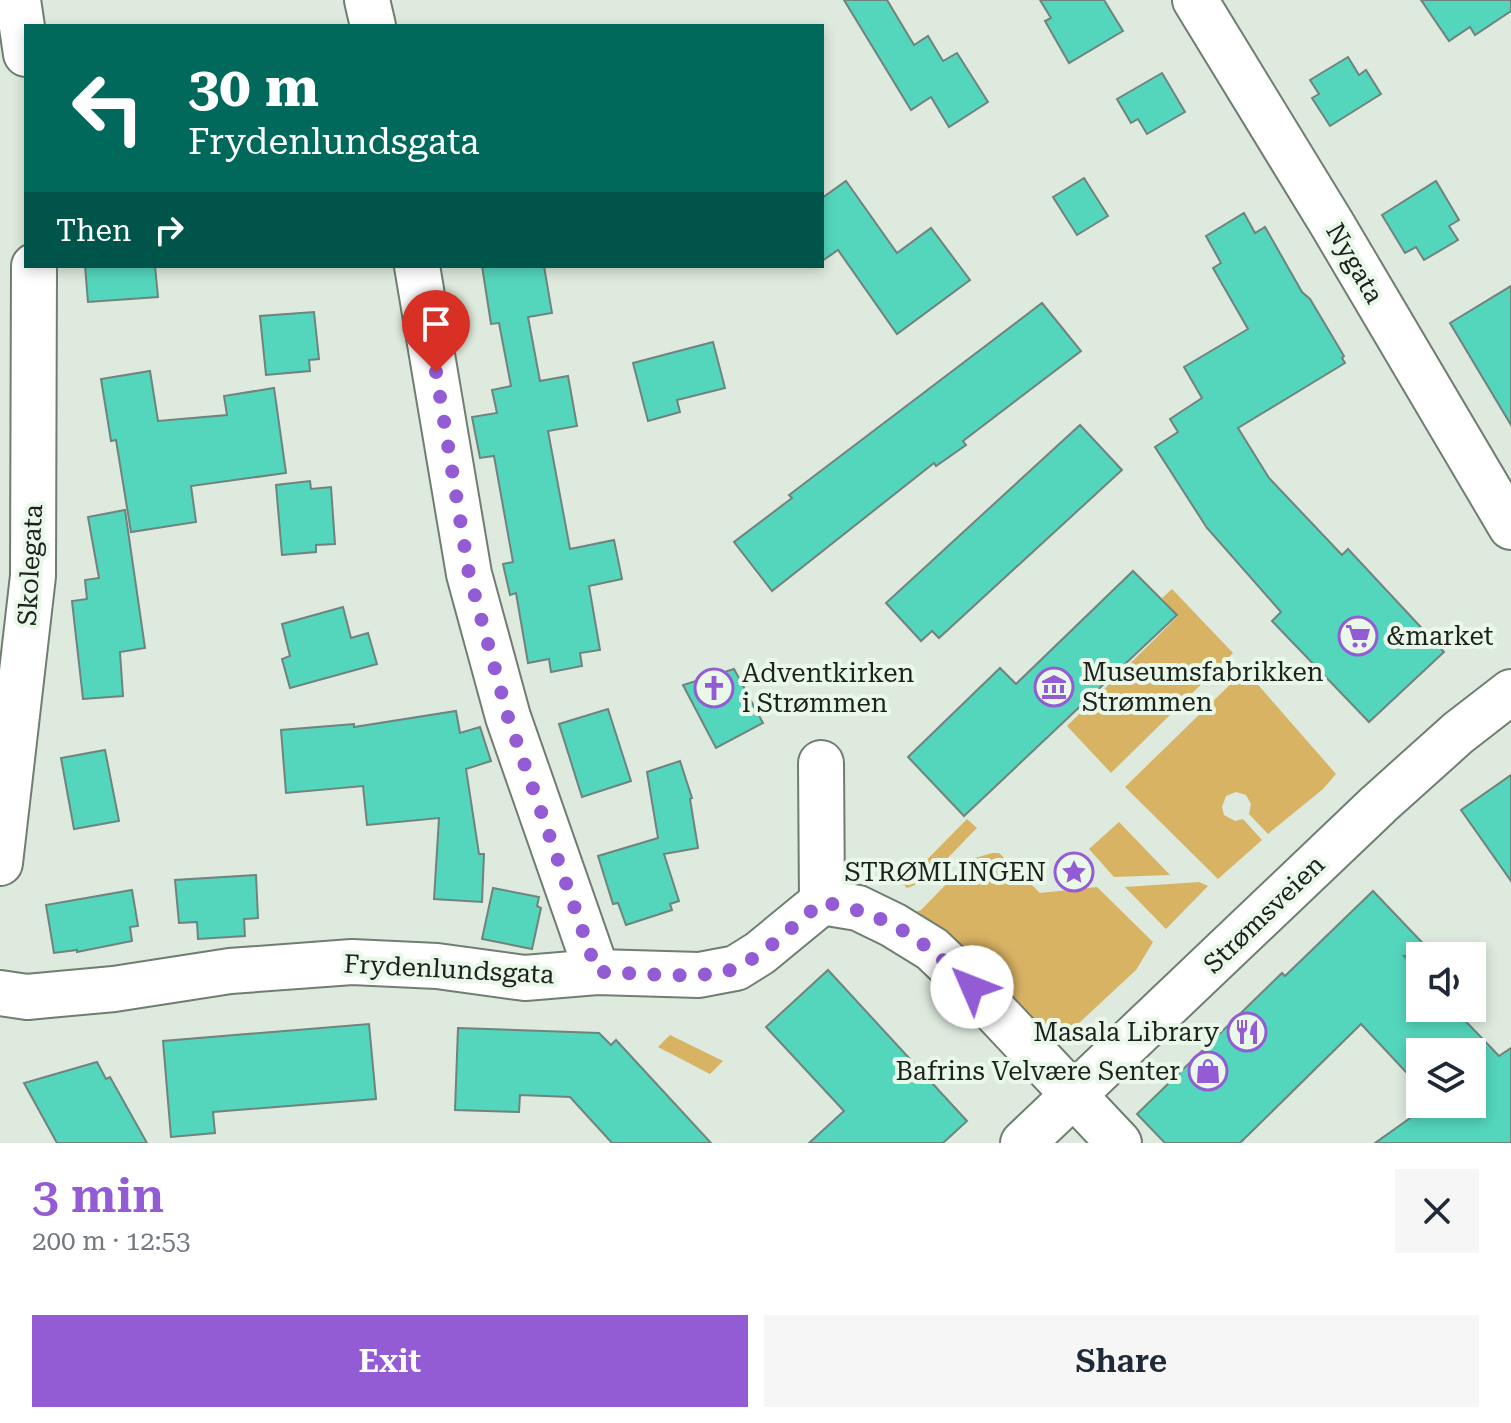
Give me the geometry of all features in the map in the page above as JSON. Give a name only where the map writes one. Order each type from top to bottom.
[{"type":"street","points":[[18,0],[24,40]]},
{"type":"street","points":[[367,0],[373,24]]},
{"type":"street","name":"Nygata","points":[[1195,0],[1511,527]]},
{"type":"street","name":"Skolegata","points":[[0,863],[34,268]]},
{"type":"street","points":[[417,268],[469,574],[508,717],[597,972]]},
{"type":"street","name":"Strømsveien","points":[[1023,1143],[1369,813],[1458,733],[1511,692]]},
{"type":"street","points":[[821,763],[822,902],[858,908],[932,949],[972,987],[1119,1143]]},
{"type":"street","name":"Frydenlundsgata","points":[[0,993],[27,997],[114,989],[230,971],[352,962],[437,966],[525,978],[597,972],[699,975],[736,968],[760,953],[822,902]]},
{"type":"shaded area","points":[[1172,589],[1233,653],[1111,773],[1067,726],[1178,616],[1162,598]]},
{"type":"shaded area","points":[[1245,670],[1336,774],[1323,789],[1268,834],[1249,814],[1251,804],[1246,795],[1236,792],[1226,796],[1222,807],[1224,815],[1235,821],[1243,819],[1262,840],[1218,879],[1125,787]]},
{"type":"shaded area","points":[[967,819],[977,828],[934,871],[907,888],[903,884]]},
{"type":"shaded area","points":[[1119,822],[1170,875],[1114,877],[1089,849]]},
{"type":"shaded area","points":[[999,853],[1040,893],[1097,887],[1153,942],[1136,970],[1065,1036],[1055,1037],[1040,1029],[912,913],[921,910],[972,859]]},
{"type":"shaded area","points":[[1199,882],[1208,886],[1166,929],[1125,887]]},
{"type":"shaded area","points":[[670,1035],[723,1061],[710,1074],[658,1047]]},
{"type":"building","points":[[844,0],[887,0],[914,45],[928,36],[943,61],[957,53],[988,102],[949,127],[931,97],[911,110]]},
{"type":"building","points":[[1040,0],[1104,0],[1123,31],[1069,63],[1045,21],[1051,18]]},
{"type":"building","points":[[1421,0],[1511,0],[1511,11],[1475,35],[1470,27],[1449,41]]},
{"type":"building","points":[[1348,57],[1359,75],[1366,70],[1381,94],[1330,126],[1312,98],[1319,94],[1310,80]]},
{"type":"building","points":[[1162,73],[1185,112],[1147,134],[1138,119],[1131,123],[1117,99]]},
{"type":"building","points":[[1084,178],[1108,216],[1077,235],[1053,197]]},
{"type":"building","points":[[846,181],[897,253],[931,228],[970,280],[897,334],[838,250],[824,260],[824,197]]},
{"type":"building","points":[[1436,181],[1459,220],[1449,226],[1458,240],[1424,260],[1416,247],[1405,253],[1382,215]]},
{"type":"building","points":[[1244,213],[1255,233],[1265,227],[1344,356],[1345,363],[1238,428],[1269,478],[1342,555],[1348,549],[1444,652],[1369,722],[1272,621],[1281,612],[1207,528],[1155,447],[1178,432],[1170,419],[1202,398],[1184,367],[1248,329],[1213,268],[1221,263],[1206,236]]},
{"type":"building","points":[[85,268],[155,268],[158,297],[88,302]]},
{"type":"building","points":[[482,268],[544,268],[552,313],[528,317],[540,381],[568,376],[577,426],[548,431],[570,549],[614,540],[622,579],[589,586],[600,650],[580,653],[582,666],[551,672],[549,659],[528,663],[516,593],[510,595],[503,564],[513,562],[494,456],[480,458],[472,417],[497,413],[492,390],[511,386],[499,323],[491,324]]},
{"type":"building","points":[[1511,286],[1511,425],[1450,323]]},
{"type":"building","points":[[1042,303],[1081,351],[963,441],[966,445],[936,466],[934,463],[772,591],[734,542],[792,498],[789,495]]},
{"type":"building","points":[[314,312],[319,359],[309,360],[310,371],[266,375],[260,316]]},
{"type":"building","points":[[713,342],[725,388],[677,400],[680,412],[648,421],[633,363]]},
{"type":"building","points":[[150,371],[158,421],[227,415],[224,396],[274,388],[286,473],[191,486],[196,522],[131,532],[116,440],[111,441],[101,379]]},
{"type":"building","points":[[1080,425],[1122,470],[939,638],[932,631],[921,641],[886,603]]},
{"type":"building","points":[[310,481],[311,489],[331,487],[335,544],[316,545],[316,552],[282,555],[276,485]]},
{"type":"building","points":[[125,510],[145,648],[120,652],[123,696],[83,699],[72,601],[87,599],[85,580],[99,578],[88,517]]},
{"type":"building","points":[[1133,571],[1177,615],[964,816],[908,757],[1000,668],[1016,684]]},
{"type":"building","points":[[343,607],[351,638],[368,633],[377,664],[290,688],[282,659],[290,656],[282,624]]},
{"type":"building","points":[[734,669],[763,723],[716,748],[683,685]]},
{"type":"building","points":[[608,709],[631,781],[582,797],[559,724]]},
{"type":"building","points":[[456,711],[460,733],[480,727],[491,761],[466,769],[479,854],[484,854],[482,902],[434,899],[439,818],[367,825],[363,786],[286,793],[281,730],[354,724],[354,727]]},
{"type":"building","points":[[105,750],[119,821],[74,829],[61,758]]},
{"type":"building","points":[[680,761],[692,798],[698,848],[664,854],[679,901],[670,904],[672,910],[626,925],[618,903],[613,904],[598,856],[658,838],[647,772]]},
{"type":"building","points":[[1511,775],[1511,881],[1461,810]]},
{"type":"building","points":[[256,875],[258,918],[244,919],[245,936],[198,939],[197,922],[179,923],[175,880]]},
{"type":"building","points":[[493,888],[539,897],[537,906],[541,908],[532,949],[482,939]]},
{"type":"building","points":[[132,890],[138,926],[130,927],[132,941],[77,952],[54,953],[46,905]]},
{"type":"building","points":[[1373,891],[1422,942],[1406,942],[1406,1022],[1466,1022],[1482,1038],[1406,1038],[1406,1072],[1361,1024],[1240,1143],[1165,1143],[1137,1114],[1282,973],[1285,976]]},
{"type":"building","points":[[828,970],[967,1121],[943,1143],[809,1143],[844,1111],[766,1027]]},
{"type":"building","points":[[369,1024],[376,1099],[213,1112],[215,1133],[171,1137],[163,1041]]},
{"type":"building","points":[[458,1028],[599,1033],[611,1045],[616,1040],[711,1143],[612,1143],[570,1097],[520,1095],[519,1112],[455,1110]]},
{"type":"building","points":[[1486,1042],[1499,1056],[1511,1048],[1511,1143],[1375,1143],[1410,1118],[1486,1118]]},
{"type":"building","points":[[97,1062],[106,1079],[110,1077],[147,1143],[57,1143],[24,1083]]},
{"type":"place","name":"&market","points":[[1358,636]]},
{"type":"place","name":"Museumsfabrikken Strømmen","points":[[1054,687]]},
{"type":"place","name":"Adventkirken i Strømmen","points":[[714,688]]},
{"type":"place","name":"STRØMLINGEN","points":[[1074,872]]},
{"type":"place","name":"Masala Library","points":[[1247,1032]]},
{"type":"place","name":"Bafrins Velvære Senter","points":[[1208,1071]]},
{"type":"route","points":[[436,372],[469,574],[508,717],[597,972],[699,975],[736,968],[760,953],[822,902],[858,908],[893,925],[932,949],[972,987]]}]
